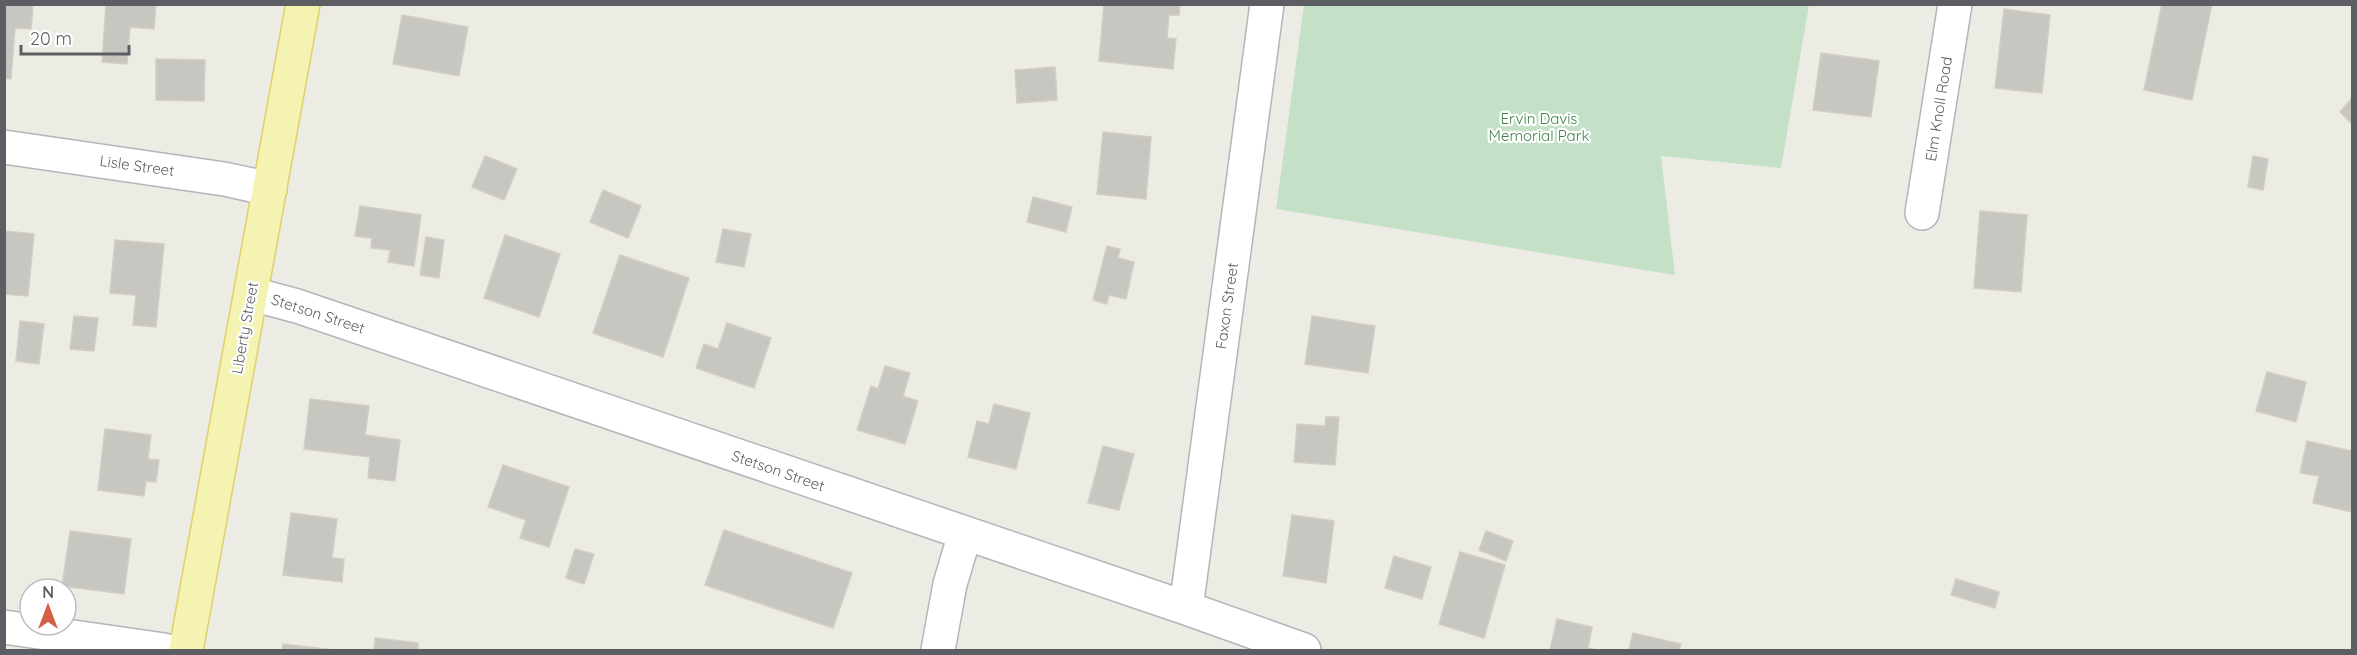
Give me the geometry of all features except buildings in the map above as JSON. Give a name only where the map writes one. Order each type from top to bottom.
[{"type":"main road","name":"Liberty Street","points":[[186,651],[303,4]]},
{"type":"street","name":"Faxon Street","points":[[1186,608],[1267,4]]},
{"type":"street","name":"Elm Knoll Road","points":[[1922,213],[1955,4]]},
{"type":"street","name":"Lisle Street","points":[[4,147],[224,179],[270,189]]},
{"type":"street","name":"Stetson Street","points":[[252,294],[297,306],[1186,608],[1304,651]]},
{"type":"street","points":[[938,651],[950,584],[965,534]]},
{"type":"street","points":[[4,627],[164,651]]},
{"type":"green space","name":"Ervin Davis Memorial Park","points":[[1304,4],[1809,5],[1781,168],[1661,156],[1675,275],[1276,209]]}]
